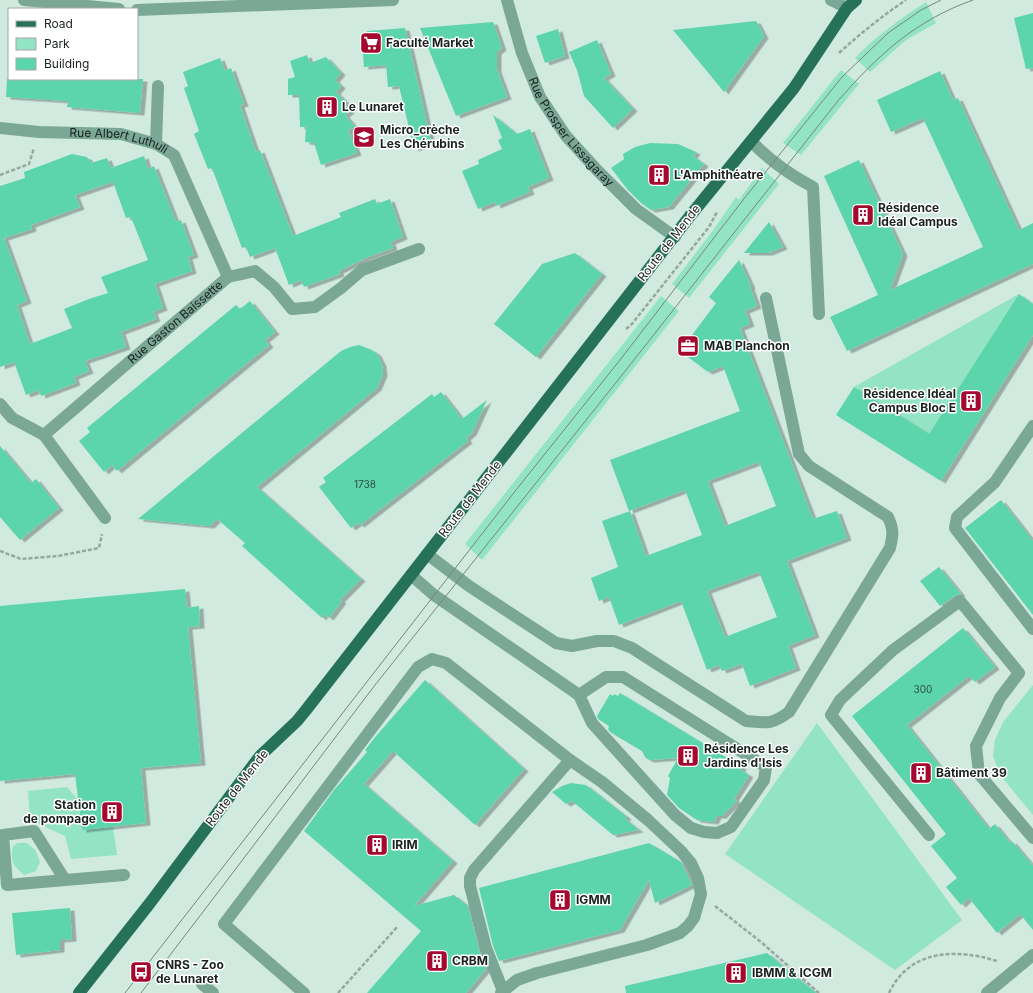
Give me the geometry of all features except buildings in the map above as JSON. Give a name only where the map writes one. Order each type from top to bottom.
[{"type":"main road","name":"Route de Mende","points":[[79,993],[260,756],[297,721],[306,710],[750,140],[794,88],[852,4]]},
{"type":"street","points":[[24,0],[108,8]]},
{"type":"street","points":[[138,10],[194,4],[393,0]]},
{"type":"street","name":"Rue Prosper Lissagaray","points":[[507,0],[522,53],[540,97],[566,136],[636,209],[674,237]]},
{"type":"street","points":[[831,0],[852,4]]},
{"type":"street","points":[[156,144],[158,86]]},
{"type":"street","name":"Rue Albert Luthuli","points":[[0,128],[39,132],[121,134],[156,144],[174,155],[228,277]]},
{"type":"street","points":[[750,140],[783,169],[813,187],[819,314]]},
{"type":"street","name":"Rue Gaston Baissette","points":[[44,435],[228,277],[255,271],[274,287],[292,309],[315,307],[362,270],[419,249]]},
{"type":"street","points":[[427,554],[469,586],[556,643],[572,646],[597,641],[614,641],[632,648],[746,721],[763,723],[776,721],[788,712],[890,548],[893,537],[892,526],[888,517],[809,466],[799,454],[766,298]]},
{"type":"street","points":[[0,404],[12,418],[44,435],[105,518]]},
{"type":"street","points":[[1033,426],[995,482],[957,517],[955,528],[1033,629]]},
{"type":"street","points":[[411,575],[434,595],[579,694],[592,723],[675,815],[691,828],[704,832],[717,833],[731,827],[764,780],[766,767],[623,677],[606,677],[579,694]]},
{"type":"street","points":[[928,835],[831,715],[840,700],[893,650],[960,601],[1019,673],[1000,698],[976,746],[979,774],[1033,838]]},
{"type":"street","points":[[304,993],[224,924],[418,667],[432,659],[446,663],[570,760],[613,791],[648,820],[681,851],[691,863],[698,878],[701,894],[694,918],[688,926],[680,933],[647,945],[537,973],[517,980],[502,992],[486,948],[470,886],[470,878],[474,870],[570,760]]},
{"type":"street","points":[[65,880],[34,831],[3,835],[7,885],[124,875]]},
{"type":"street","points":[[987,993],[1033,955]]},
{"type":"street","points":[[202,984],[213,993]]},
{"type":"path","points":[[836,57],[861,33],[883,15],[906,0]]},
{"type":"path","points":[[0,175],[29,164],[39,132]]},
{"type":"path","points":[[0,551],[21,559],[58,556],[99,548],[105,518]]},
{"type":"path","points":[[701,894],[761,942],[819,993]]},
{"type":"path","points":[[338,993],[398,926]]},
{"type":"path","points":[[889,993],[900,974],[912,964],[927,958],[946,954],[961,954],[984,957],[996,962],[1002,961]]},
{"type":"green space","points":[[926,2],[936,23],[906,40],[870,72],[855,58],[871,42]]},
{"type":"green space","points":[[841,70],[859,84],[801,155],[783,143]]},
{"type":"green space","points":[[762,168],[779,184],[689,298],[672,284],[714,229],[736,197],[739,200]]},
{"type":"green space","points":[[1019,294],[929,434],[854,387]]},
{"type":"green space","points":[[661,296],[679,311],[482,560],[465,544]]},
{"type":"green space","points":[[1033,685],[1033,815],[1000,775],[993,756],[995,740],[1003,722]]},
{"type":"green space","points":[[817,723],[962,920],[895,970],[725,854]]},
{"type":"green space","points":[[67,787],[78,800],[82,830],[113,827],[117,855],[71,859],[65,836],[30,820],[28,791]]},
{"type":"green space","points":[[18,843],[27,843],[36,851],[40,862],[36,871],[24,875],[13,863],[13,846]]},
{"type":"tram line","points":[[125,993],[516,490],[620,360],[743,200],[842,77],[888,33],[921,10],[941,0]]},
{"type":"tram line","points":[[141,993],[375,685],[837,102],[882,55],[915,29],[932,18],[973,0]]},
{"type":"place","name":"Faculté Market","points":[[371,43]]},
{"type":"place","name":"Le Lunaret","points":[[327,107]]},
{"type":"place","name":"Micro_crèche Les Chérubins","points":[[364,137]]},
{"type":"place","name":"L'Amphithéatre","points":[[659,175]]},
{"type":"place","name":"Résidence Idéal Campus","points":[[863,215]]},
{"type":"place","name":"MAB Planchon","points":[[688,346]]},
{"type":"place","name":"Résidence Idéal Campus Bloc E","points":[[971,401]]},
{"type":"place","name":"Résidence Les Jardins d'Isis","points":[[688,756]]},
{"type":"place","name":"Bâtiment 39","points":[[921,773]]},
{"type":"place","name":"Station de pompage","points":[[112,812]]},
{"type":"place","name":"IRIM","points":[[377,845]]},
{"type":"place","name":"IGMM","points":[[560,900]]},
{"type":"place","name":"CRBM","points":[[437,961]]},
{"type":"place","name":"CNRS - Zoo de Lunaret","points":[[141,972]]},
{"type":"place","name":"IBMM & ICGM","points":[[736,973]]}]
